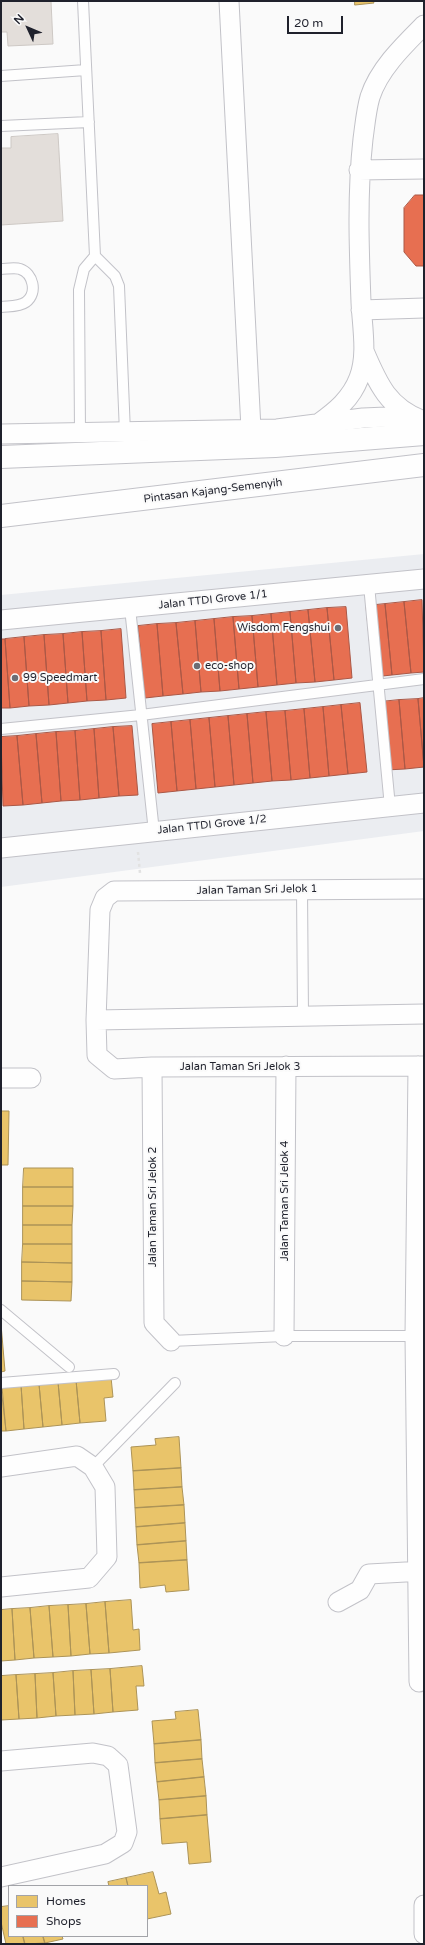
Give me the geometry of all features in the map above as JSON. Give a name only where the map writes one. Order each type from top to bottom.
[{"type":"highway","points":[[1,457],[275,446],[424,434]]},
{"type":"highway","name":"Pintasan Kajang-Semenyih","points":[[1,516],[424,465]]},
{"type":"street","points":[[229,1],[251,429]]},
{"type":"street","points":[[318,424],[338,409],[352,395],[360,376],[364,350],[361,310],[359,170],[366,114],[376,83],[402,47],[424,25]]},
{"type":"street","points":[[359,170],[424,169]]},
{"type":"street","points":[[361,310],[424,308]]},
{"type":"street","points":[[364,350],[378,384],[392,403],[417,418]]},
{"type":"street","points":[[1,434],[124,433],[277,429],[363,418],[417,418]]},
{"type":"street","name":"Jalan TTDI Grove 1/1","points":[[1,620],[424,579]]},
{"type":"street","name":"Jalan TTDI Grove 1/2","points":[[1,848],[424,803]]},
{"type":"street","name":"Jalan Taman Sri Jelok 1","points":[[100,910],[105,898],[114,891],[424,889]]},
{"type":"street","name":"Jalan Taman Sri Jelok 3","points":[[100,910],[96,1020],[97,1055],[114,1069],[152,1067],[421,1066]]},
{"type":"street","points":[[96,1020],[424,1014]]},
{"type":"street","name":"Jalan Taman Sri Jelok 4","points":[[284,1336],[286,1066]]},
{"type":"street","points":[[419,1682],[421,1571],[418,1325],[421,1066]]},
{"type":"street","name":"Jalan Taman Sri Jelok 2","points":[[152,1067],[154,1323],[171,1341]]},
{"type":"street","points":[[1,1078],[31,1078]]},
{"type":"street","points":[[1,1467],[77,1456],[93,1468],[105,1487],[107,1557],[89,1578],[1,1587]]},
{"type":"street","points":[[338,1602],[360,1590],[369,1574],[421,1571]]},
{"type":"street","points":[[1,1761],[93,1753],[108,1756],[118,1765],[127,1832],[123,1843],[105,1854],[1,1877]]},
{"type":"street","points":[[424,1905],[424,1934]]},
{"type":"lane","points":[[80,433],[79,290],[84,269],[94,256],[83,1]]},
{"type":"lane","points":[[1,76],[86,70]]},
{"type":"lane","points":[[1,126],[89,122]]},
{"type":"lane","points":[[94,256],[115,276],[119,286],[124,433]]},
{"type":"lane","points":[[1,269],[19,268],[29,274],[33,284],[29,299],[25,303],[15,306],[1,307]]},
{"type":"lane","points":[[369,585],[390,807]]},
{"type":"lane","points":[[130,608],[141,715],[145,832]]},
{"type":"lane","points":[[1,729],[141,715],[424,679]]},
{"type":"lane","points":[[302,889],[304,1017]]},
{"type":"lane","points":[[1,1310],[69,1366]]},
{"type":"lane","points":[[171,1341],[284,1336],[418,1325]]},
{"type":"lane","points":[[1,1383],[114,1374]]},
{"type":"lane","points":[[93,1468],[174,1383]]},
{"type":"path","points":[[141,891],[145,832]]},
{"type":"shaded area","points":[[424,554],[424,831],[1,887],[1,595]]},
{"type":"building: Homes","points":[[355,1],[373,1],[374,3],[355,5]]},
{"type":"building: Homes","points":[[1,1111],[9,1111],[8,1165],[1,1165]]},
{"type":"building: Homes","points":[[24,1168],[73,1168],[73,1187],[23,1187]]},
{"type":"building: Homes","points":[[23,1187],[73,1187],[73,1206],[23,1206]]},
{"type":"building: Homes","points":[[23,1206],[73,1206],[72,1225],[23,1225]]},
{"type":"building: Homes","points":[[23,1225],[72,1225],[72,1244],[23,1244]]},
{"type":"building: Homes","points":[[23,1244],[72,1244],[72,1263],[22,1262]]},
{"type":"building: Homes","points":[[22,1262],[72,1263],[72,1282],[22,1281]]},
{"type":"building: Homes","points":[[22,1281],[72,1282],[71,1301],[22,1300]]},
{"type":"building: Homes","points":[[1,1324],[5,1371],[1,1372]]},
{"type":"building: Homes","points":[[111,1377],[113,1397],[104,1398],[106,1421],[80,1423],[76,1380]]},
{"type":"building: Homes","points":[[76,1380],[80,1423],[62,1425],[58,1382]]},
{"type":"building: Homes","points":[[58,1382],[62,1425],[43,1427],[39,1384]]},
{"type":"building: Homes","points":[[39,1384],[43,1427],[24,1429],[21,1385]]},
{"type":"building: Homes","points":[[21,1385],[24,1429],[6,1431],[2,1387]]},
{"type":"building: Homes","points":[[1,1387],[6,1431],[1,1431]]},
{"type":"building: Homes","points":[[179,1437],[181,1468],[133,1471],[131,1447],[156,1445],[155,1439]]},
{"type":"building: Homes","points":[[181,1468],[182,1487],[134,1490],[133,1471]]},
{"type":"building: Homes","points":[[182,1487],[184,1505],[135,1508],[134,1490]]},
{"type":"building: Homes","points":[[184,1505],[185,1523],[136,1527],[135,1508]]},
{"type":"building: Homes","points":[[185,1523],[186,1541],[137,1545],[136,1527]]},
{"type":"building: Homes","points":[[186,1541],[187,1560],[139,1563],[137,1545]]},
{"type":"building: Homes","points":[[187,1560],[189,1590],[166,1592],[165,1585],[140,1588],[139,1563]]},
{"type":"building: Homes","points":[[131,1600],[133,1630],[139,1629],[140,1650],[109,1653],[105,1602]]},
{"type":"building: Homes","points":[[105,1602],[109,1653],[90,1654],[86,1604]]},
{"type":"building: Homes","points":[[86,1604],[90,1654],[71,1656],[68,1605]]},
{"type":"building: Homes","points":[[68,1605],[71,1656],[53,1657],[49,1606]]},
{"type":"building: Homes","points":[[49,1606],[53,1657],[34,1658],[30,1608]]},
{"type":"building: Homes","points":[[30,1608],[34,1658],[15,1660],[12,1609]]},
{"type":"building: Homes","points":[[12,1609],[15,1660],[1,1661],[1,1610]]},
{"type":"building: Homes","points":[[142,1666],[144,1686],[136,1686],[138,1710],[113,1712],[110,1669]]},
{"type":"building: Homes","points":[[110,1669],[113,1712],[94,1714],[91,1670]]},
{"type":"building: Homes","points":[[91,1670],[94,1714],[75,1715],[73,1671]]},
{"type":"building: Homes","points":[[73,1671],[75,1715],[56,1716],[53,1673]]},
{"type":"building: Homes","points":[[53,1673],[56,1716],[37,1718],[35,1674]]},
{"type":"building: Homes","points":[[35,1674],[37,1718],[19,1719],[16,1675]]},
{"type":"building: Homes","points":[[16,1675],[19,1719],[1,1720],[1,1676]]},
{"type":"building: Homes","points":[[198,1710],[201,1740],[154,1744],[152,1721],[176,1719],[175,1712]]},
{"type":"building: Homes","points":[[201,1740],[202,1759],[155,1763],[154,1744]]},
{"type":"building: Homes","points":[[202,1759],[204,1777],[157,1782],[155,1763]]},
{"type":"building: Homes","points":[[204,1777],[206,1796],[159,1800],[157,1782]]},
{"type":"building: Homes","points":[[206,1796],[207,1815],[160,1819],[159,1800]]},
{"type":"building: Homes","points":[[207,1815],[211,1862],[189,1864],[187,1842],[162,1844],[160,1819]]},
{"type":"building: Homes","points":[[153,1872],[159,1894],[166,1892],[171,1914],[148,1919],[148,1885],[128,1885],[126,1878]]},
{"type":"building: Homes","points":[[126,1878],[128,1885],[109,1885],[108,1882]]},
{"type":"building: Homes","points":[[8,1906],[8,1937],[23,1937],[25,1944],[6,1944],[1,1922],[1,1907]]},
{"type":"building: Homes","points":[[23,1937],[43,1937],[45,1943],[25,1944]]},
{"type":"building: Homes","points":[[43,1937],[62,1937],[63,1939],[45,1943]]},
{"type":"building: Shops","points":[[415,195],[424,195],[424,266],[416,266],[404,252],[404,208]]},
{"type":"building: Shops","points":[[422,600],[424,672],[411,673],[404,602]]},
{"type":"building: Shops","points":[[404,602],[411,673],[392,675],[385,604]]},
{"type":"building: Shops","points":[[385,604],[392,675],[373,677],[366,606]]},
{"type":"building: Shops","points":[[346,607],[352,678],[334,680],[327,608]]},
{"type":"building: Shops","points":[[327,608],[334,680],[315,682],[308,610]]},
{"type":"building: Shops","points":[[308,610],[315,682],[296,683],[290,612]]},
{"type":"building: Shops","points":[[290,612],[296,683],[277,685],[271,614]]},
{"type":"building: Shops","points":[[271,614],[277,685],[258,687],[252,616]]},
{"type":"building: Shops","points":[[252,616],[258,687],[239,689],[233,617]]},
{"type":"building: Shops","points":[[233,617],[239,689],[220,691],[214,619]]},
{"type":"building: Shops","points":[[214,619],[220,691],[201,692],[195,621]]},
{"type":"building: Shops","points":[[195,621],[201,692],[183,694],[176,623]]},
{"type":"building: Shops","points":[[176,623],[183,694],[163,696],[157,624]]},
{"type":"building: Shops","points":[[157,624],[163,696],[145,698],[138,626]]},
{"type":"building: Shops","points":[[121,629],[126,698],[106,700],[101,631]]},
{"type":"building: Shops","points":[[101,631],[106,700],[87,701],[82,632]]},
{"type":"building: Shops","points":[[82,632],[87,701],[68,703],[63,634]]},
{"type":"building: Shops","points":[[63,634],[68,703],[49,705],[44,635]]},
{"type":"building: Shops","points":[[44,635],[49,705],[29,706],[24,637]]},
{"type":"building: Shops","points":[[24,637],[29,706],[10,708],[5,639]]},
{"type":"building: Shops","points":[[1,639],[5,639],[10,708],[1,708]]},
{"type":"building: Shops","points":[[424,698],[424,767],[418,699]]},
{"type":"building: Shops","points":[[418,699],[424,767],[405,769],[399,700]]},
{"type":"building: Shops","points":[[399,700],[405,769],[386,770],[380,702]]},
{"type":"building: Shops","points":[[360,703],[367,772],[348,774],[341,705]]},
{"type":"building: Shops","points":[[341,705],[348,774],[329,776],[323,707]]},
{"type":"building: Shops","points":[[323,707],[329,776],[310,778],[304,709]]},
{"type":"building: Shops","points":[[304,709],[310,778],[291,780],[285,711]]},
{"type":"building: Shops","points":[[285,711],[291,780],[272,781],[266,712]]},
{"type":"building: Shops","points":[[266,712],[272,781],[253,783],[247,714]]},
{"type":"building: Shops","points":[[247,714],[253,783],[234,785],[228,716]]},
{"type":"building: Shops","points":[[228,716],[234,785],[215,787],[209,718]]},
{"type":"building: Shops","points":[[209,718],[215,787],[196,789],[190,720]]},
{"type":"building: Shops","points":[[190,720],[196,789],[177,791],[171,722]]},
{"type":"building: Shops","points":[[171,722],[177,791],[158,793],[152,724]]},
{"type":"building: Shops","points":[[132,726],[138,795],[119,796],[113,727]]},
{"type":"building: Shops","points":[[113,727],[119,796],[99,798],[94,729]]},
{"type":"building: Shops","points":[[94,729],[99,798],[80,800],[75,731]]},
{"type":"building: Shops","points":[[75,731],[80,800],[61,801],[56,732]]},
{"type":"building: Shops","points":[[56,732],[61,801],[42,803],[36,734]]},
{"type":"building: Shops","points":[[36,734],[42,803],[23,805],[17,736]]},
{"type":"building: Shops","points":[[17,736],[23,805],[3,806],[1,737]]},
{"type":"building: Other","points":[[1,1],[51,1],[53,44],[8,46],[7,32],[1,32]]},
{"type":"building: Other","points":[[58,134],[63,221],[1,225],[1,148],[11,148],[11,137]]},
{"type":"place","name":"Wisdom Fengshui","points":[[338,628]]},
{"type":"place","name":"eco-shop","points":[[197,666]]},
{"type":"place","name":"99 Speedmart","points":[[15,678]]}]
